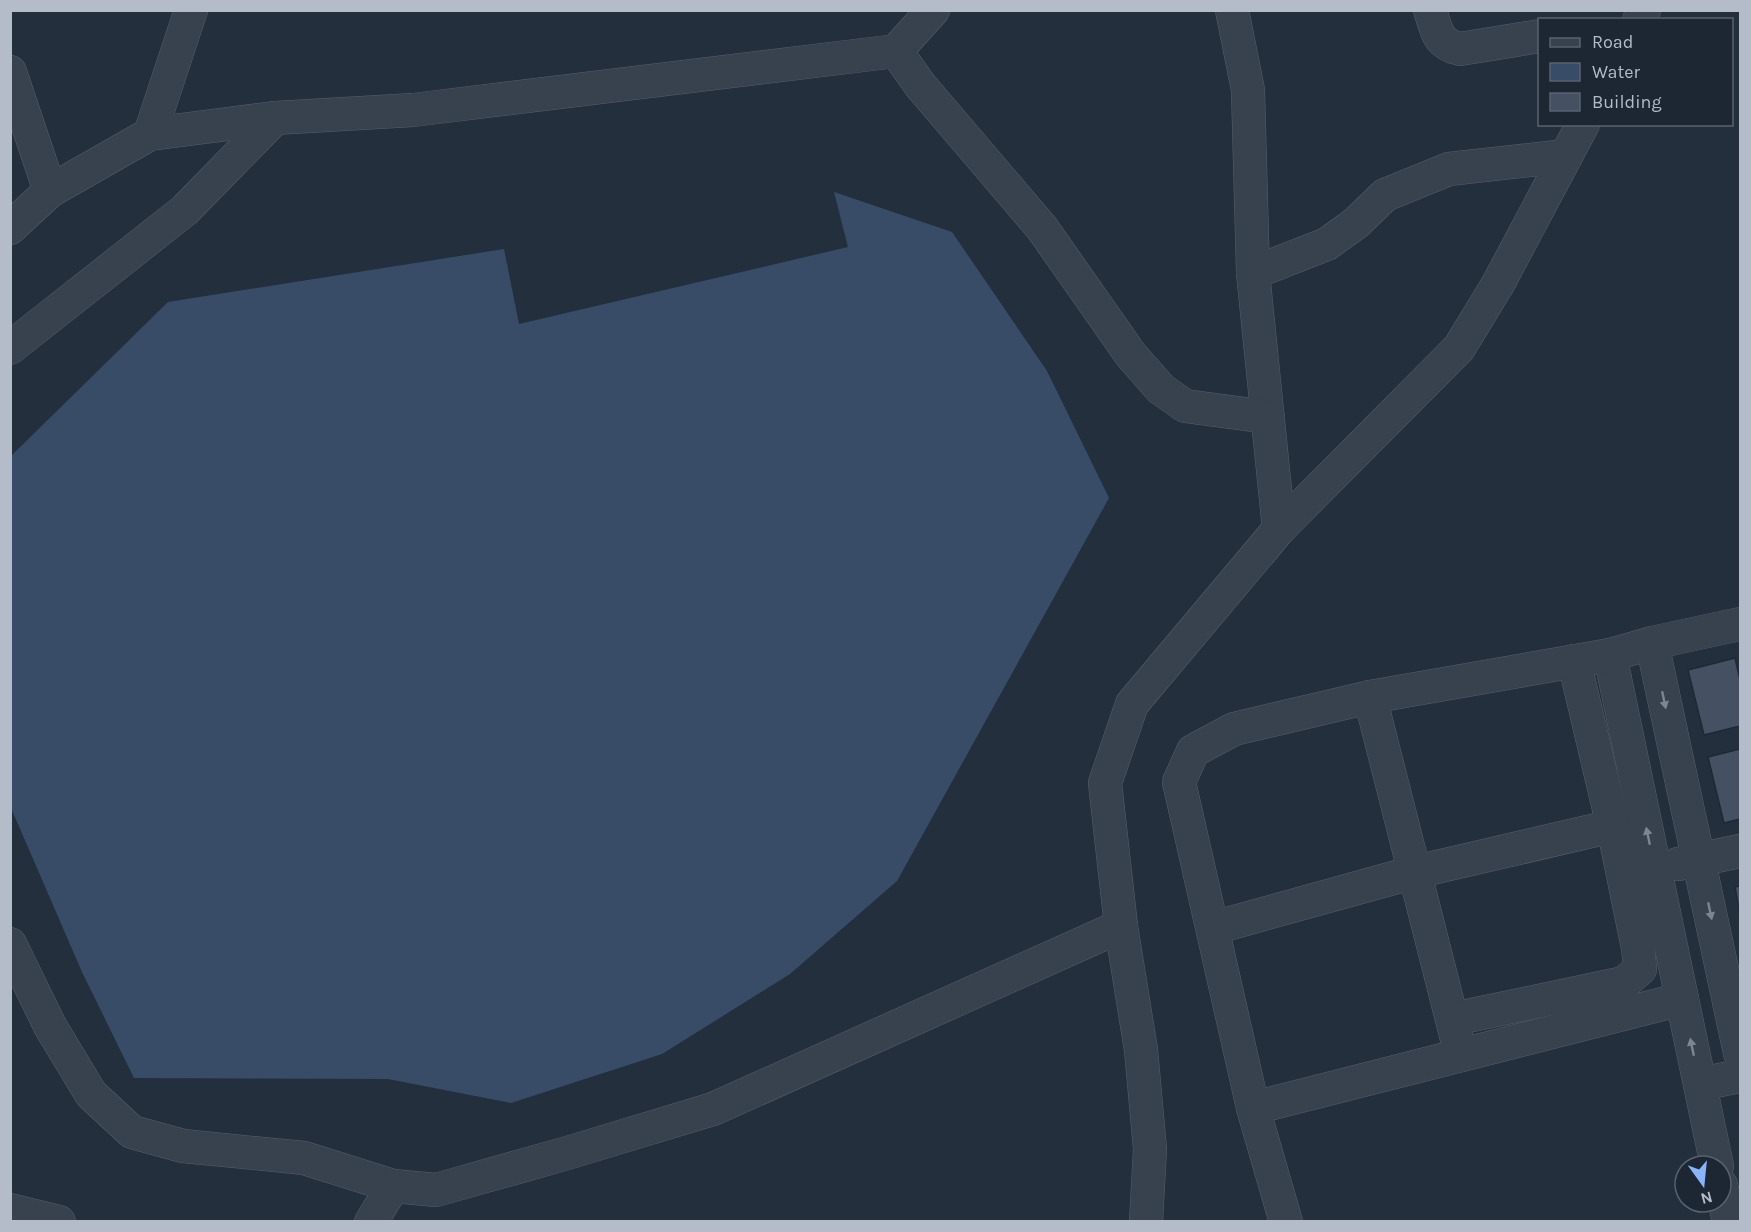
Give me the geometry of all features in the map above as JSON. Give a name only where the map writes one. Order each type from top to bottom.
[{"type":"street","points":[[150,134],[191,10]]},
{"type":"street","points":[[10,228],[50,191],[150,134],[274,118],[413,110],[896,51],[933,10]]},
{"type":"street","points":[[1232,10],[1248,90],[1253,273],[1279,529]]},
{"type":"street","points":[[1430,10],[1440,39],[1447,46],[1460,49],[1538,36]]},
{"type":"street","points":[[896,51],[920,85],[1042,228],[1131,355],[1161,389],[1185,406],[1268,417]]},
{"type":"street","points":[[10,72],[50,191]]},
{"type":"street","points":[[10,348],[185,210],[274,118]]},
{"type":"street","points":[[1146,1221],[1150,1149],[1141,1050],[1121,926],[1105,783],[1132,704],[1279,529],[1459,348],[1498,284],[1582,126]]},
{"type":"street","points":[[1253,273],[1327,244],[1356,223],[1386,195],[1449,169],[1566,156]]},
{"type":"street","points":[[1286,1221],[1253,1108],[1179,782],[1193,751],[1234,729],[1370,697],[1610,655],[1652,643],[1740,624]]},
{"type":"street","points":[[1652,643],[1740,1053]]},
{"type":"street","points":[[1610,655],[1715,1154]]},
{"type":"street","points":[[1453,1019],[1624,983],[1640,969],[1638,948],[1613,826],[1574,661]]},
{"type":"street","points":[[1370,697],[1461,1055]]},
{"type":"street","points":[[1213,928],[1415,872],[1613,826]]},
{"type":"street","points":[[1654,868],[1740,851]]},
{"type":"street","points":[[10,944],[50,1026],[91,1094],[132,1132],[183,1146],[304,1158],[393,1186],[436,1190],[712,1109],[1121,926]]},
{"type":"street","points":[[1253,1108],[1682,999]]},
{"type":"street","points":[[1700,1084],[1740,1076]]},
{"type":"street","points":[[371,1221],[393,1186]]},
{"type":"street","points":[[10,1210],[59,1221]]},
{"type":"water","points":[[834,192],[952,232],[1047,371],[1109,498],[897,881],[790,974],[662,1054],[511,1103],[388,1079],[134,1078],[82,972],[11,808],[11,456],[168,302],[504,249],[519,324],[848,247]]},
{"type":"building","points":[[1735,658],[1740,680],[1740,726],[1704,735],[1688,670]]},
{"type":"building","points":[[1740,749],[1740,819],[1724,823],[1708,757]]},
{"type":"building","points":[[1740,886],[1740,915],[1735,887]]}]
